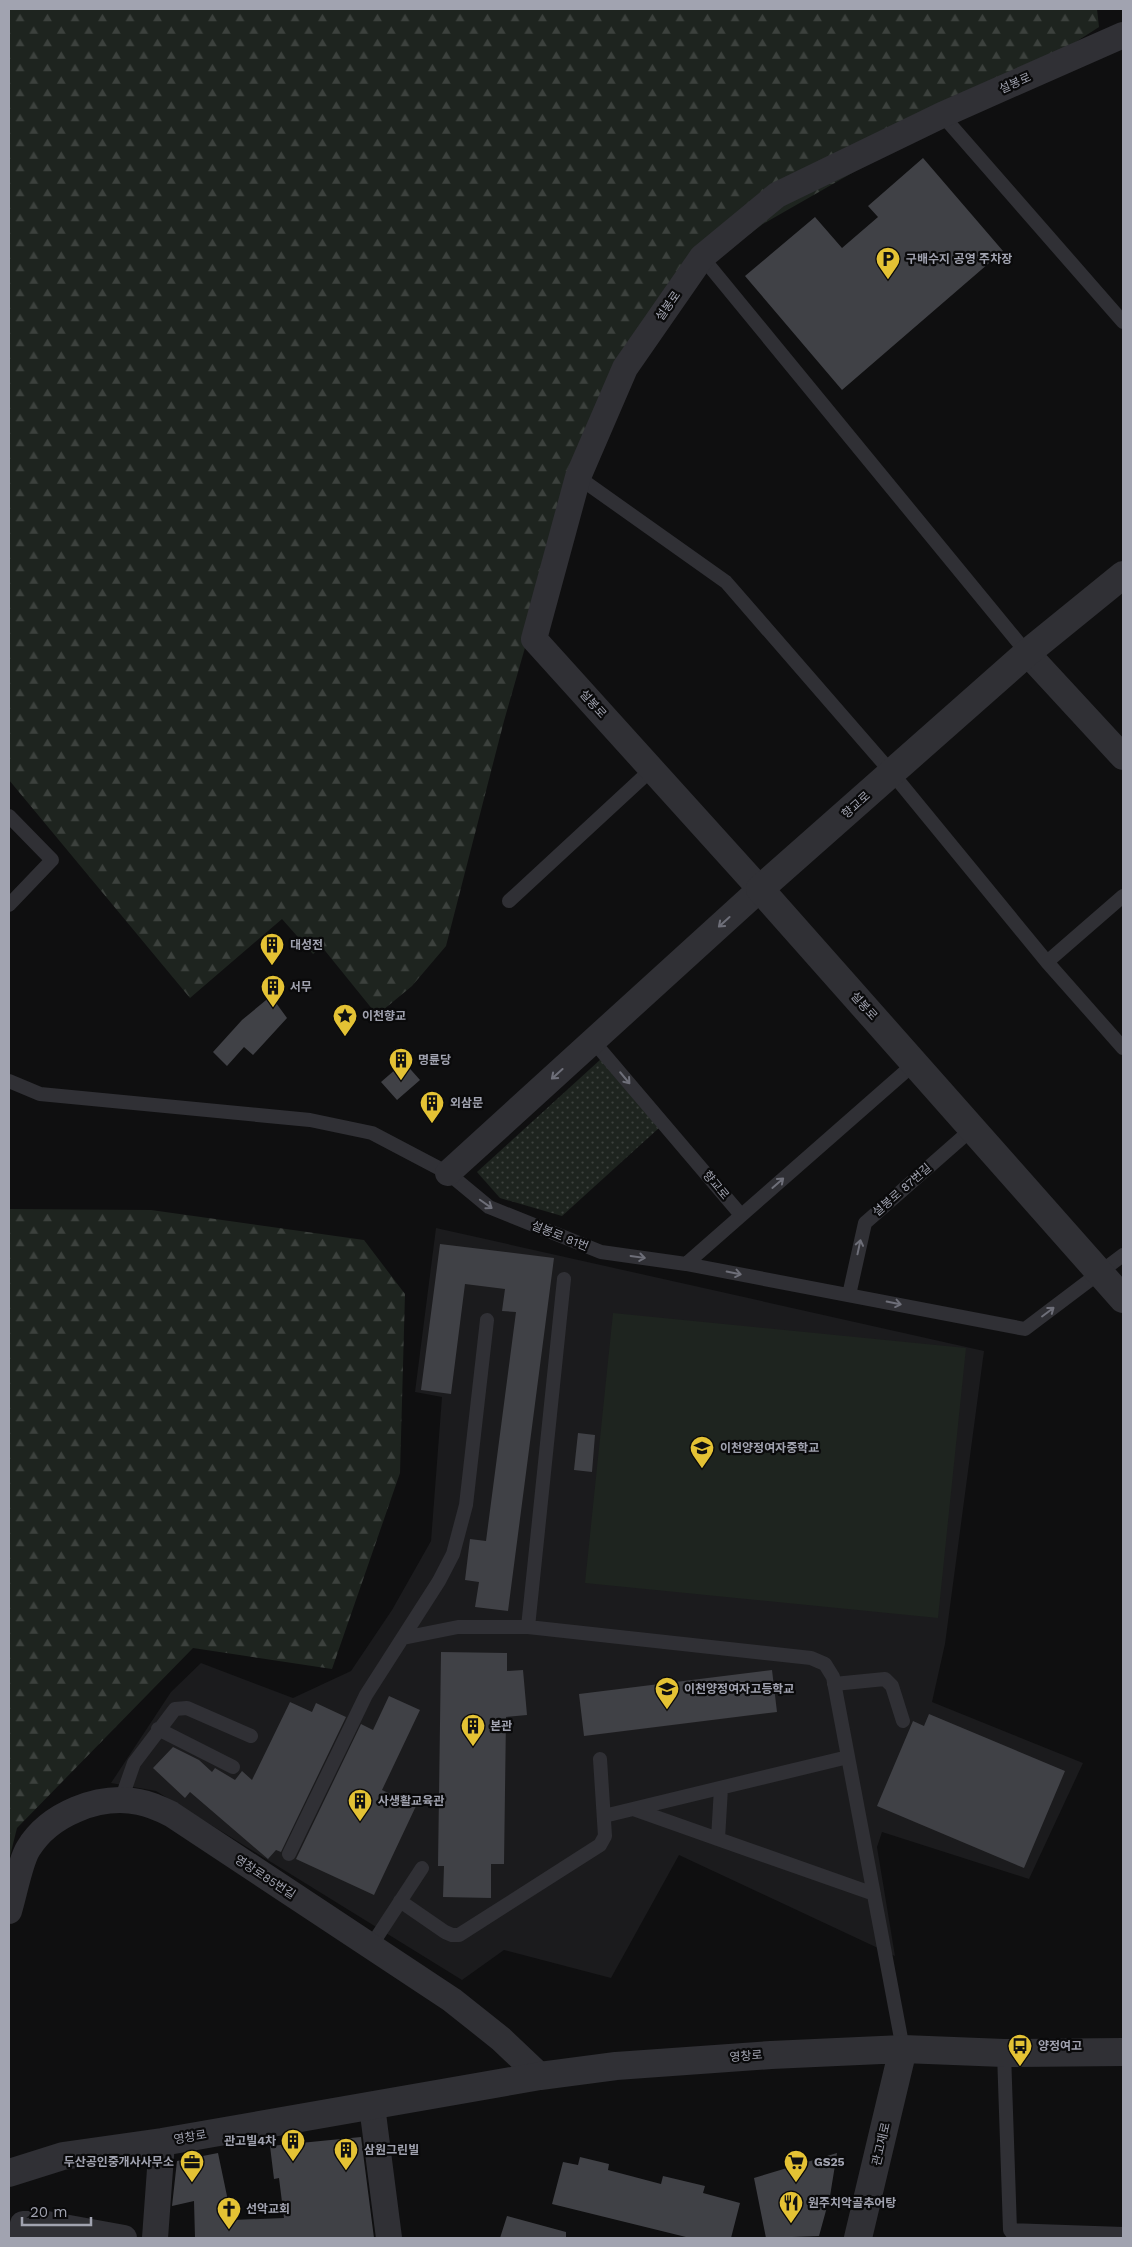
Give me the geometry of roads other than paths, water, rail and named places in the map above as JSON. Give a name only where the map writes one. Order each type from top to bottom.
[{"type":"street","name":"설봉로","points":[[1123,35],[942,115],[777,195],[702,257],[625,368],[578,477],[534,639],[760,889],[1123,1299]]},
{"type":"street","name":"향교로","points":[[448,1173],[760,889],[1027,653],[1123,575]]},
{"type":"street","points":[[1027,653],[1123,757]]},
{"type":"street","name":"영창로85번길","points":[[9,1911],[27,1850],[48,1824],[71,1810],[121,1800],[138,1802],[171,1814],[452,2000],[502,2039],[540,2076]]},
{"type":"street","name":"영창로","points":[[9,2173],[56,2158],[162,2142],[540,2076],[616,2066],[771,2054],[904,2049],[1004,2053],[1123,2052]]},
{"type":"street","name":"관고재로","points":[[858,2238],[904,2049]]},
{"type":"street","points":[[372,2106],[389,2238]]},
{"type":"street","points":[[155,2238],[162,2142]]},
{"type":"street","points":[[17,2229],[47,2224],[121,2238]]},
{"type":"lane","points":[[942,115],[1123,322]]},
{"type":"lane","points":[[702,257],[1027,653]]},
{"type":"lane","points":[[578,477],[726,582],[892,773],[1047,962],[1123,1048]]},
{"type":"lane","points":[[509,901],[652,769]]},
{"type":"lane","points":[[9,816],[52,860],[9,905]]},
{"type":"lane","points":[[1047,962],[1123,896]]},
{"type":"lane","name":"향교로","points":[[594,1041],[741,1214]]},
{"type":"lane","points":[[686,1264],[915,1064]]},
{"type":"lane","name":"설봉로 81번","points":[[9,1081],[40,1094],[310,1120],[372,1133],[448,1173],[489,1207],[601,1252],[686,1264],[1025,1329],[1123,1255]]},
{"type":"lane","name":"설봉로 87번길","points":[[849,1295],[865,1223],[972,1129]]},
{"type":"lane","points":[[528,1627],[564,1279]]},
{"type":"lane","points":[[289,1854],[366,1695],[439,1581],[453,1554],[462,1528],[487,1320]]},
{"type":"lane","points":[[403,1638],[458,1627],[528,1627],[819,1660],[830,1670],[834,1684],[904,2049]]},
{"type":"lane","points":[[834,1684],[885,1679],[892,1686],[903,1721]]},
{"type":"lane","points":[[121,1800],[134,1763],[175,1709],[183,1707],[251,1736]]},
{"type":"lane","points":[[158,1729],[233,1767]]},
{"type":"lane","points":[[604,1816],[848,1757]]},
{"type":"lane","points":[[400,1901],[445,1932],[459,1935],[600,1845],[605,1836],[600,1759]]},
{"type":"lane","points":[[718,1839],[721,1788]]},
{"type":"lane","points":[[633,1809],[874,1894]]},
{"type":"lane","points":[[371,1946],[422,1868]]},
{"type":"lane","points":[[1004,2053],[1013,2234],[1123,2234]]},
{"type":"place","name":"구배수지 공영 주차장","points":[[888,280]]},
{"type":"place","name":"대성전","points":[[272,966]]},
{"type":"place","name":"서무","points":[[273,1008]]},
{"type":"place","name":"이천향교","points":[[345,1037]]},
{"type":"place","name":"명륜당","points":[[401,1081]]},
{"type":"place","name":"외삼문","points":[[432,1124]]},
{"type":"place","name":"이천양정여자중학교","points":[[702,1469]]},
{"type":"place","name":"이천양정여자고등학교","points":[[667,1710]]},
{"type":"place","name":"본관","points":[[473,1747]]},
{"type":"place","name":"사생활교육관","points":[[360,1822]]},
{"type":"place","name":"양정여고","points":[[1020,2067]]},
{"type":"place","name":"관고빌4차","points":[[293,2162]]},
{"type":"place","name":"삼원그린빌","points":[[346,2171]]},
{"type":"place","name":"두산공인중개사사무소","points":[[192,2183]]},
{"type":"place","name":"GS25","points":[[796,2183]]},
{"type":"place","name":"원주치악골추어탕","points":[[791,2224]]},
{"type":"place","name":"선악교회","points":[[229,2230]]}]
